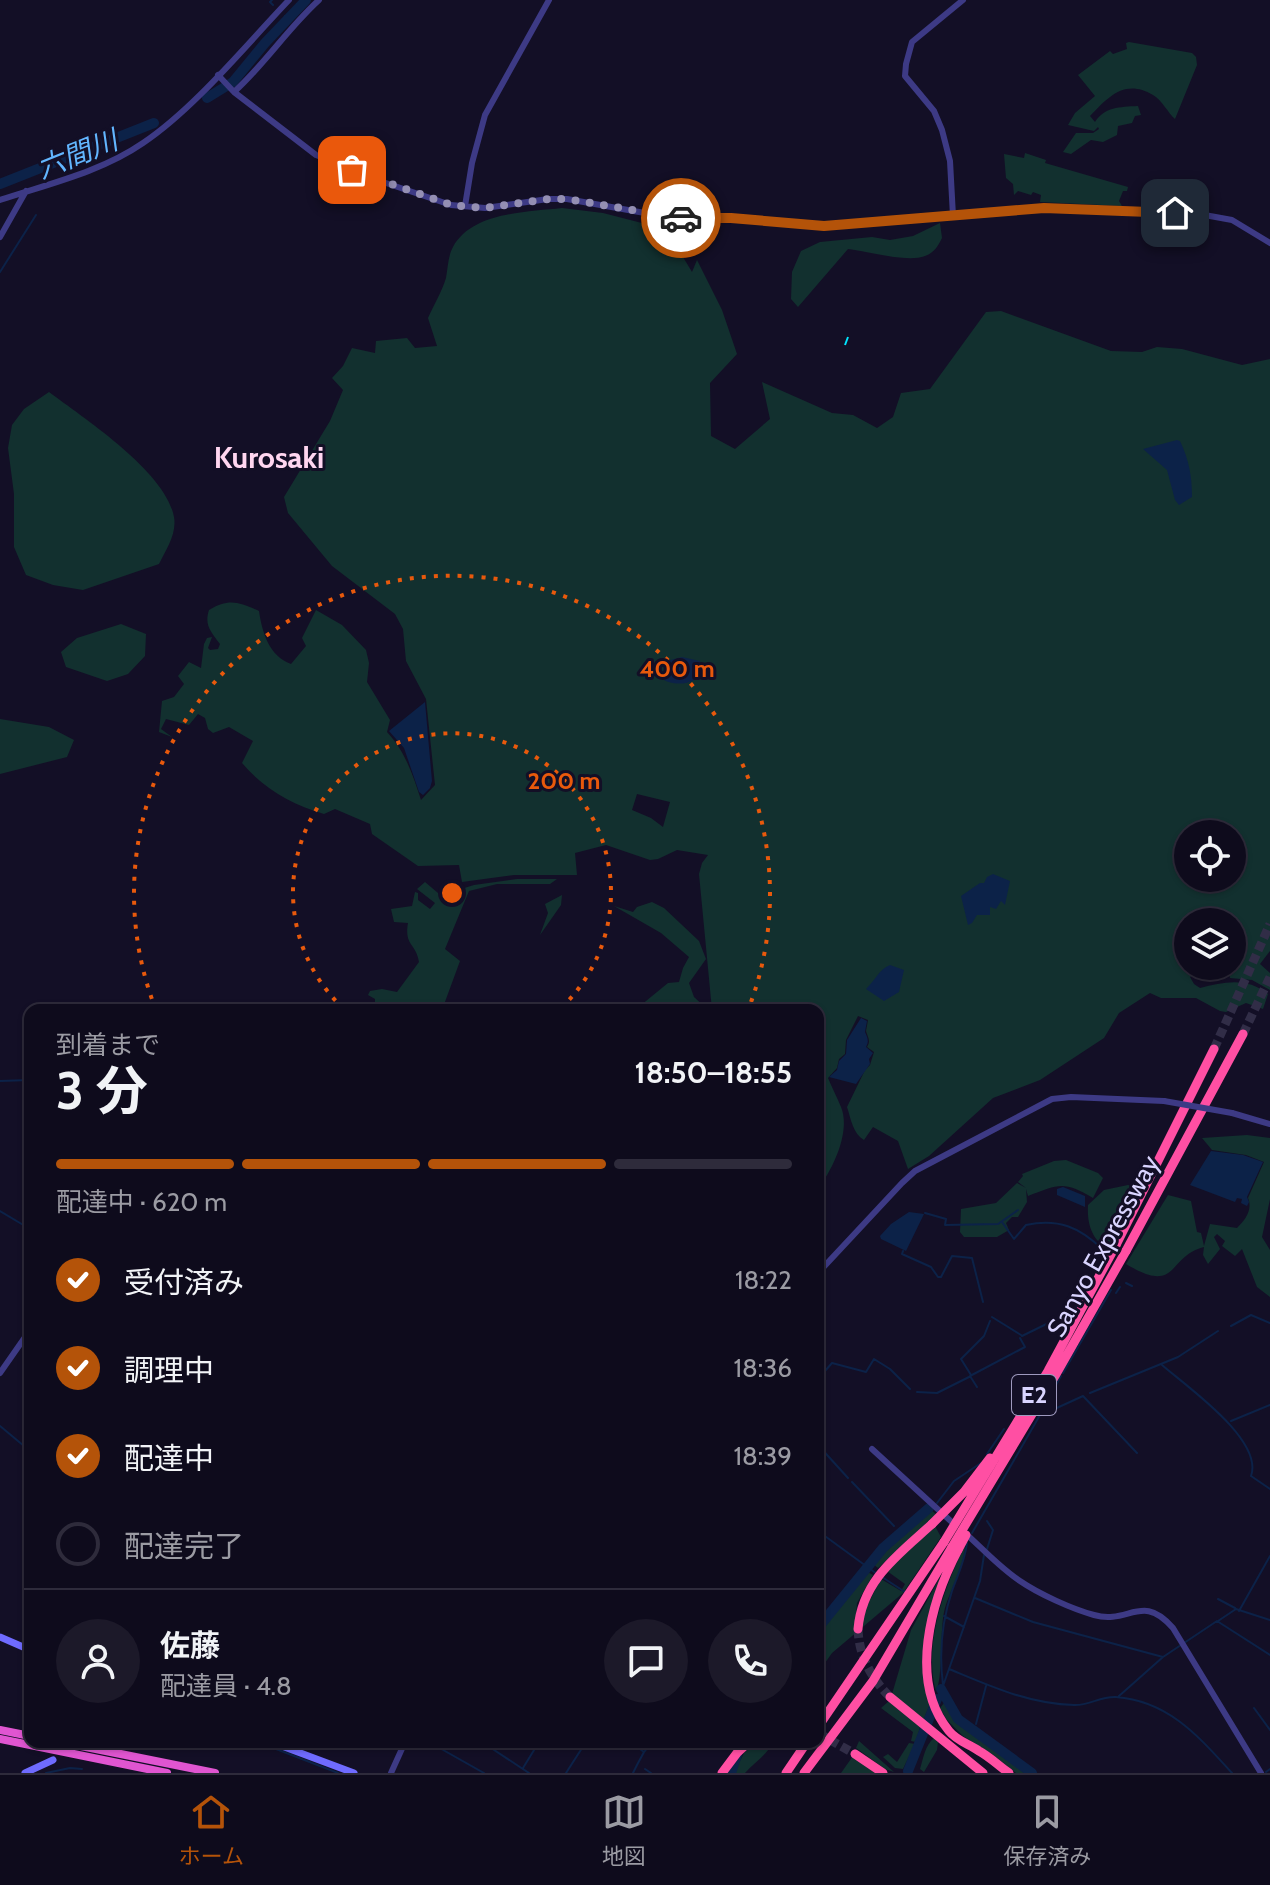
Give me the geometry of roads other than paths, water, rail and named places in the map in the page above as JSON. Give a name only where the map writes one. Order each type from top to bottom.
[{"type":"highway","name":"Sanyo Expressway","points":[[824,1718],[951,1546],[1015,1444],[1126,1251],[1243,1034]]},
{"type":"highway","name":"Sanyo Expressway","points":[[824,1748],[887,1660],[951,1546],[1116,1245],[1214,1049]]},
{"type":"highway","points":[[858,1629],[864,1598],[883,1568],[964,1492],[1015,1427]]},
{"type":"highway","points":[[951,1546],[932,1622],[928,1669],[931,1693],[938,1714],[958,1739],[1002,1773]]},
{"type":"highway","points":[[890,1697],[986,1773]]},
{"type":"highway","points":[[0,1730],[24,1735]]},
{"type":"highway","points":[[0,1739],[24,1744]]},
{"type":"highway","points":[[958,1739],[1009,1773]]},
{"type":"highway","points":[[44,1748],[167,1773]]},
{"type":"highway","points":[[91,1748],[215,1773]]},
{"type":"highway","points":[[722,1773],[743,1748]]},
{"type":"highway","points":[[786,1773],[803,1748]]},
{"type":"highway","name":"Sanyo Expressway","points":[[804,1773],[824,1748]]},
{"type":"highway","points":[[855,1754],[883,1773]]},
{"type":"main road","points":[[0,1637],[24,1647]]},
{"type":"main road","points":[[287,1748],[354,1773]]},
{"type":"main road","points":[[25,1773],[53,1760]]},
{"type":"street","points":[[0,200],[88,171],[142,144],[218,75],[289,0]]},
{"type":"street","points":[[233,91],[246,81],[296,20],[319,0]]},
{"type":"street","points":[[465,206],[485,115],[549,0]]},
{"type":"street","points":[[953,216],[948,146],[934,111],[905,76],[912,42],[963,0]]},
{"type":"street","points":[[218,75],[233,91],[294,140],[325,160],[451,205],[485,208],[567,199],[667,217],[731,218],[824,226],[1044,208],[1210,215],[1232,220],[1270,243]]},
{"type":"street","points":[[0,237],[26,191]]},
{"type":"street","points":[[824,1267],[915,1171],[1038,1104],[1065,1097],[1164,1101],[1232,1113],[1270,1124]]},
{"type":"street","points":[[0,1373],[24,1339]]},
{"type":"street","points":[[872,1449],[1018,1580],[1033,1589],[1093,1615],[1114,1617],[1150,1610],[1159,1613],[1173,1628],[1261,1773]]},
{"type":"street","points":[[391,1773],[402,1748]]},
{"type":"water","points":[[1177,440],[1188,462],[1192,489],[1192,497],[1179,505],[1167,470],[1143,449]]},
{"type":"water","points":[[682,657],[700,661],[701,669],[695,679],[682,684],[661,678],[667,661]]},
{"type":"water","points":[[425,702],[432,781],[423,795],[419,792],[404,748],[389,731]]},
{"type":"water","points":[[993,874],[1010,881],[1005,905],[1001,901],[996,909],[990,907],[990,915],[977,915],[968,925],[961,896]]},
{"type":"water","points":[[890,965],[904,970],[899,992],[884,1001],[866,989]]},
{"type":"water","points":[[861,1018],[867,1021],[866,1047],[873,1053],[870,1064],[856,1084],[829,1077],[846,1054],[847,1040]]},
{"type":"water","points":[[1211,1151],[1243,1155],[1263,1162],[1247,1197],[1247,1206],[1241,1203],[1242,1199],[1237,1198],[1235,1202],[1190,1185]]},
{"type":"water","points":[[1063,1187],[1085,1196],[1085,1207],[1057,1195],[1057,1189]]},
{"type":"water","points":[[909,1212],[924,1214],[906,1251],[880,1236]]},
{"type":"waterway","points":[[272,0],[273,5]]},
{"type":"waterway","name":"六間川","points":[[207,98],[233,82],[306,0]]},
{"type":"waterway","name":"六間川","points":[[285,16],[288,20]]},
{"type":"waterway","name":"六間川","points":[[0,184],[154,123]]},
{"type":"waterway","points":[[0,272],[36,215]]},
{"type":"waterway","points":[[0,1081],[24,1080]]},
{"type":"waterway","points":[[925,1213],[946,1219],[945,1225],[998,1224],[1018,1210]]},
{"type":"waterway","points":[[0,1211],[24,1225]]},
{"type":"waterway","points":[[1002,1222],[1014,1239],[1026,1225],[1048,1223],[1068,1226],[1086,1235],[1103,1250]]},
{"type":"waterway","points":[[903,1251],[902,1254],[931,1267],[938,1277],[941,1277],[952,1256],[972,1258],[983,1302]]},
{"type":"waterway","points":[[1126,1283],[1132,1286]]},
{"type":"waterway","points":[[1022,1336],[1075,1310],[1089,1284]]},
{"type":"waterway","points":[[1116,1293],[1120,1287]]},
{"type":"waterway","points":[[1063,1373],[1111,1290]]},
{"type":"waterway","points":[[1231,1326],[1251,1315],[1270,1323]]},
{"type":"waterway","points":[[992,1317],[1021,1335]]},
{"type":"waterway","points":[[971,1375],[961,1359],[984,1336],[990,1321]]},
{"type":"waterway","points":[[1090,1393],[1178,1357],[1218,1331]]},
{"type":"waterway","points":[[977,1387],[970,1376],[1025,1347],[1020,1338]]},
{"type":"waterway","points":[[824,1372],[832,1363],[866,1372],[874,1359],[890,1369],[910,1389]]},
{"type":"waterway","points":[[1162,1365],[1235,1431],[1246,1446],[1252,1462],[1251,1476],[1270,1489]]},
{"type":"waterway","points":[[1040,1413],[1061,1376]]},
{"type":"waterway","points":[[917,1392],[937,1393],[969,1377]]},
{"type":"waterway","points":[[1083,1396],[1137,1453]]},
{"type":"waterway","points":[[1048,1412],[1083,1396]]},
{"type":"waterway","points":[[1231,1421],[1270,1405]]},
{"type":"waterway","points":[[972,1533],[1040,1415]]},
{"type":"waterway","points":[[0,1426],[24,1446]]},
{"type":"waterway","points":[[987,1454],[1004,1429]]},
{"type":"waterway","points":[[824,1452],[848,1478]]},
{"type":"waterway","points":[[937,1503],[954,1481],[981,1463]]},
{"type":"waterway","points":[[852,1482],[894,1526]]},
{"type":"waterway","points":[[824,1621],[883,1548],[929,1508]]},
{"type":"waterway","points":[[987,1521],[993,1530],[987,1549]]},
{"type":"waterway","points":[[824,1535],[877,1574]]},
{"type":"waterway","points":[[943,1685],[941,1650],[944,1626],[967,1543]]},
{"type":"waterway","points":[[943,1686],[980,1581],[984,1555]]},
{"type":"waterway","points":[[1239,1611],[1270,1556]]},
{"type":"waterway","points":[[882,1577],[905,1592]]},
{"type":"waterway","points":[[975,1598],[1033,1622],[1163,1657]]},
{"type":"waterway","points":[[1218,1599],[1235,1608]]},
{"type":"waterway","points":[[1218,1621],[1236,1609],[1270,1620]]},
{"type":"waterway","points":[[944,1616],[964,1627]]},
{"type":"waterway","points":[[1119,1696],[1163,1657],[1217,1621],[1270,1655]]},
{"type":"waterway","points":[[949,1669],[1010,1693],[1057,1704],[1079,1705],[1116,1697],[1152,1706],[1182,1723],[1232,1773]]},
{"type":"waterway","points":[[976,1724],[986,1686]]},
{"type":"waterway","points":[[941,1689],[958,1719],[1032,1773]]},
{"type":"waterway","points":[[908,1771],[937,1699]]},
{"type":"waterway","points":[[1254,1708],[1270,1730]]},
{"type":"waterway","points":[[273,1748],[338,1773]]},
{"type":"waterway","points":[[440,1748],[484,1773]]},
{"type":"waterway","points":[[491,1748],[529,1773]]},
{"type":"waterway","points":[[523,1768],[535,1748]]},
{"type":"waterway","points":[[566,1773],[582,1748]]},
{"type":"waterway","points":[[637,1765],[644,1752],[638,1748]]},
{"type":"waterway","points":[[731,1773],[737,1755]]},
{"type":"waterway","points":[[633,1773],[637,1765]]},
{"type":"waterway","points":[[46,1773],[82,1769]]},
{"type":"waterway","points":[[645,1769],[651,1773]]},
{"type":"waterway","points":[[1266,1772],[1270,1769]]},
{"type":"tunnel","points":[[1214,1049],[1270,924]]},
{"type":"tunnel","points":[[1243,1034],[1270,977]]},
{"type":"tunnel","points":[[858,1629],[867,1666],[890,1697]]},
{"type":"tunnel","points":[[824,1736],[855,1754]]},
{"type":"railway","points":[[845,345],[848,337]]},
{"type":"district","name":"Kurosaki","points":[[269,458]]}]
